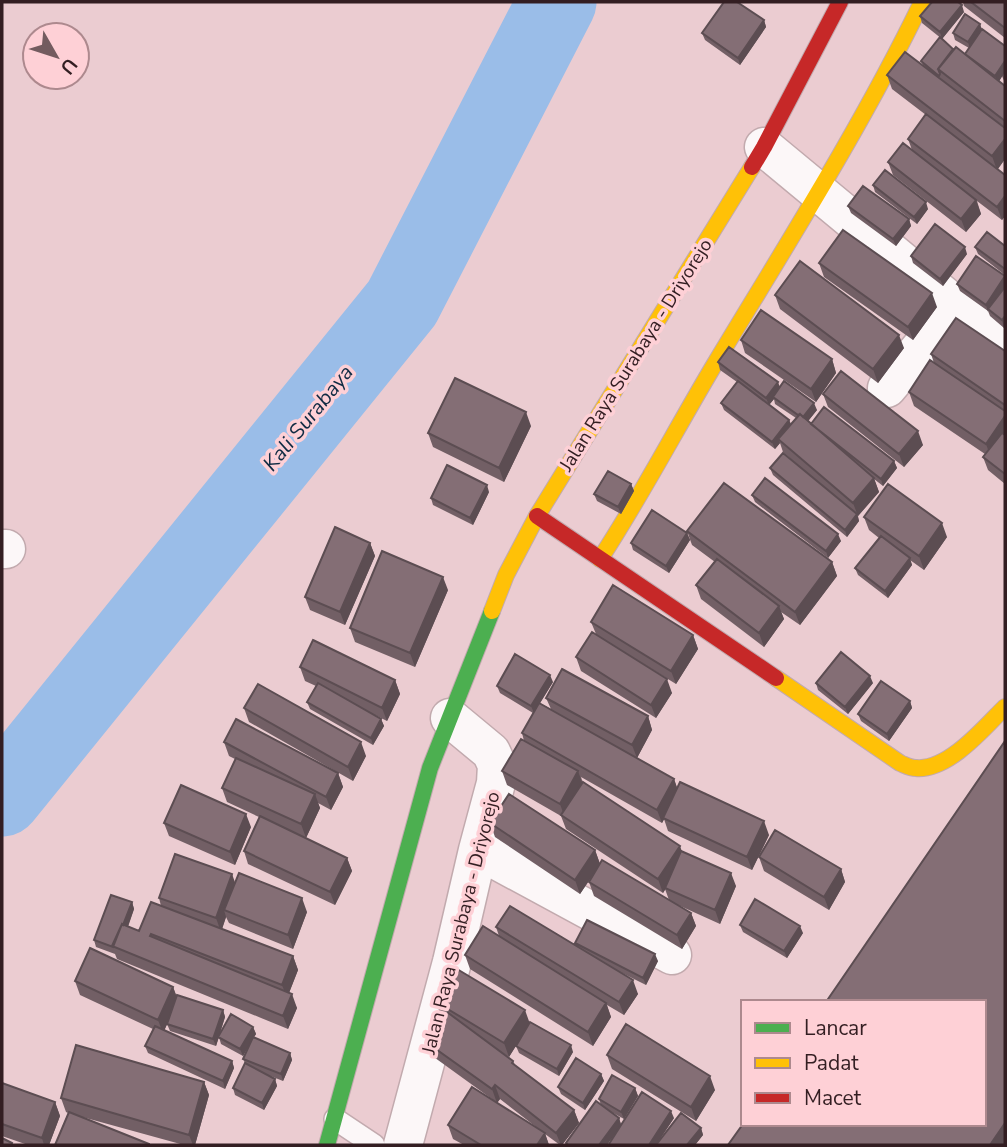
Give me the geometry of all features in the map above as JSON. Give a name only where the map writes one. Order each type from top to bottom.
[{"type":"main road","name":"Jalan Raya Surabaya - Driyorejo","points":[[327,1145],[430,768],[506,575],[537,516],[765,147],[840,2]]},
{"type":"main road","points":[[600,559],[818,193],[922,2]]},
{"type":"main road","points":[[537,516],[900,763],[924,769],[949,758],[1005,707]]},
{"type":"street","points":[[765,147],[956,306],[1005,336]]},
{"type":"street","points":[[887,388],[956,306]]},
{"type":"street","name":"Jalan Raya Surabaya - Driyorejo","points":[[403,1145],[496,783],[497,765],[491,752],[450,718]]},
{"type":"street","points":[[478,850],[672,955]]},
{"type":"lane","points":[[335,1119],[374,1145]]},
{"type":"building","points":[[724,2],[737,2],[764,20],[738,58],[702,33]]},
{"type":"building","points":[[932,2],[958,2],[962,5],[940,32],[920,16]]},
{"type":"building","points":[[971,2],[1005,2],[1005,28]]},
{"type":"building","points":[[965,14],[980,24],[968,42],[953,33]]},
{"type":"building","points":[[982,29],[1005,46],[1005,61],[995,76],[965,54]]},
{"type":"building","points":[[940,37],[953,49],[938,69],[939,76],[921,61]]},
{"type":"building","points":[[956,47],[1005,86],[1005,121],[938,69]]},
{"type":"building","points":[[905,52],[1005,128],[1005,139],[992,156],[887,75]]},
{"type":"building","points":[[926,114],[1005,175],[1005,196],[997,207],[908,139]]},
{"type":"building","points":[[903,143],[976,200],[961,219],[888,162]]},
{"type":"building","points":[[885,170],[926,202],[914,217],[873,185]]},
{"type":"building","points":[[863,186],[909,219],[893,239],[848,206]]},
{"type":"building","points":[[935,224],[965,247],[940,279],[911,256]]},
{"type":"building","points":[[843,230],[932,293],[908,327],[819,263]]},
{"type":"building","points":[[987,232],[1005,246],[1005,269],[975,247]]},
{"type":"building","points":[[976,256],[1005,276],[986,305],[957,284]]},
{"type":"building","points":[[800,261],[899,335],[873,369],[775,295]]},
{"type":"building","points":[[1005,287],[1005,316],[1002,320],[988,309]]},
{"type":"building","points":[[761,310],[832,359],[811,389],[741,340]]},
{"type":"building","points":[[956,318],[1005,351],[1005,405],[931,354]]},
{"type":"building","points":[[729,347],[778,382],[766,398],[718,362]]},
{"type":"building","points":[[930,360],[1005,411],[1005,416],[986,444],[909,392]]},
{"type":"building","points":[[841,371],[918,431],[899,454],[823,394]]},
{"type":"building","points":[[455,378],[526,412],[499,468],[428,433]]},
{"type":"building","points":[[738,381],[789,420],[772,442],[721,403]]},
{"type":"building","points":[[784,381],[814,403],[803,417],[773,397]]},
{"type":"building","points":[[824,407],[894,461],[881,479],[811,424]]},
{"type":"building","points":[[800,414],[874,478],[853,503],[778,439]]},
{"type":"building","points":[[1002,433],[1005,435],[1005,474],[983,457]]},
{"type":"building","points":[[783,453],[857,514],[845,530],[770,468]]},
{"type":"building","points":[[447,465],[487,485],[470,518],[431,498]]},
{"type":"building","points":[[608,471],[631,484],[618,507],[594,494]]},
{"type":"building","points":[[765,478],[838,534],[826,551],[752,495]]},
{"type":"building","points":[[724,483],[832,562],[795,612],[687,531]]},
{"type":"building","points":[[888,484],[942,523],[919,556],[864,517]]},
{"type":"building","points":[[652,510],[687,533],[666,566],[631,543]]},
{"type":"building","points":[[335,527],[370,543],[340,612],[305,597]]},
{"type":"building","points":[[881,536],[910,558],[885,591],[855,568]]},
{"type":"building","points":[[382,551],[443,577],[410,653],[350,628]]},
{"type":"building","points":[[717,559],[779,606],[759,633],[696,585]]},
{"type":"building","points":[[613,585],[693,635],[671,671],[591,622]]},
{"type":"building","points":[[592,632],[667,679],[651,705],[576,657]]},
{"type":"building","points":[[313,640],[395,680],[382,708],[300,667]]},
{"type":"building","points":[[841,652],[870,676],[845,707],[816,683]]},
{"type":"building","points":[[515,654],[550,675],[531,706],[497,686]]},
{"type":"building","points":[[562,669],[648,716],[632,745],[546,698]]},
{"type":"building","points":[[881,681],[910,701],[887,734],[858,714]]},
{"type":"building","points":[[318,683],[381,719],[371,738],[307,702]]},
{"type":"building","points":[[258,684],[361,742],[348,767],[244,708]]},
{"type":"building","points":[[539,703],[674,779],[657,810],[522,733]]},
{"type":"building","points":[[236,719],[338,773],[326,797],[224,742]]},
{"type":"building","points":[[521,739],[578,771],[560,804],[502,771]]},
{"type":"building","points":[[1005,741],[1005,1123],[990,1145],[728,1145],[742,1126],[986,1126],[986,1000],[827,1000]]},
{"type":"building","points":[[236,758],[315,794],[301,824],[222,788]]},
{"type":"building","points":[[583,782],[680,846],[658,879],[561,815]]},
{"type":"building","points":[[680,782],[764,821],[747,857],[663,818]]},
{"type":"building","points":[[181,785],[246,814],[230,852],[164,823]]},
{"type":"building","points":[[509,794],[595,850],[575,880],[490,823]]},
{"type":"building","points":[[260,816],[347,858],[330,892],[244,851]]},
{"type":"building","points":[[775,830],[841,869],[824,897],[759,857]]},
{"type":"building","points":[[681,851],[731,873],[715,910],[665,888]]},
{"type":"building","points":[[175,854],[232,874],[216,918],[159,898]]},
{"type":"building","points":[[602,860],[691,913],[677,935],[589,882]]},
{"type":"building","points":[[239,873],[302,898],[288,935],[224,910]]},
{"type":"building","points":[[111,895],[132,902],[113,947],[94,940]]},
{"type":"building","points":[[755,899],[800,926],[784,951],[740,925]]},
{"type":"building","points":[[151,902],[293,956],[282,985],[151,934],[150,936],[292,994],[283,1016],[112,946],[122,924],[139,931]]},
{"type":"building","points":[[510,906],[633,980],[619,1002],[496,927]]},
{"type":"building","points":[[587,920],[655,954],[643,978],[575,943]]},
{"type":"building","points":[[483,926],[606,1003],[588,1032],[465,955]]},
{"type":"building","points":[[90,948],[173,987],[158,1020],[75,981]]},
{"type":"building","points":[[457,969],[525,1010],[504,1043],[436,1002]]},
{"type":"building","points":[[177,995],[223,1010],[213,1039],[167,1024]]},
{"type":"building","points":[[447,1012],[574,1110],[556,1133],[495,1085],[492,1089],[426,1042]]},
{"type":"building","points":[[231,1014],[253,1027],[240,1049],[218,1037]]},
{"type":"building","points":[[530,1022],[571,1045],[557,1069],[516,1046]]},
{"type":"building","points":[[626,1024],[710,1076],[691,1107],[607,1055]]},
{"type":"building","points":[[155,1026],[232,1061],[223,1081],[145,1046]]},
{"type":"building","points":[[253,1037],[290,1053],[281,1074],[243,1059]]},
{"type":"building","points":[[76,1045],[204,1082],[189,1135],[61,1098]]},
{"type":"building","points":[[576,1058],[601,1074],[583,1103],[558,1087]]},
{"type":"building","points":[[245,1063],[275,1079],[262,1103],[233,1088]]},
{"type":"building","points":[[612,1075],[635,1088],[621,1112],[599,1099]]},
{"type":"building","points":[[2,1083],[55,1102],[42,1138],[2,1124]]},
{"type":"building","points":[[472,1087],[545,1133],[537,1145],[481,1145],[448,1125]]},
{"type":"building","points":[[642,1092],[671,1111],[649,1145],[609,1144]]},
{"type":"building","points":[[596,1101],[619,1118],[599,1145],[568,1145],[566,1143]]},
{"type":"building","points":[[69,1112],[149,1144],[149,1145],[55,1145]]},
{"type":"building","points":[[681,1113],[701,1128],[687,1145],[656,1145]]},
{"type":"building","points":[[2,1138],[12,1143],[11,1145],[2,1145]]},
{"type":"waterway","name":"Kali Surabaya","points":[[2,797],[402,303],[557,2]]},
{"type":"traffic: fast","points":[[327,1145],[430,768],[492,611]]},
{"type":"traffic: slow","points":[[600,559],[797,229],[849,139],[922,2]]},
{"type":"traffic: slow","points":[[492,611],[506,575],[537,516],[752,167]]},
{"type":"traffic: slow","points":[[776,678],[900,763],[914,768],[928,767],[953,756],[1005,707]]},
{"type":"traffic: jam","points":[[752,167],[840,2]]},
{"type":"traffic: jam","points":[[537,516],[776,678]]}]
